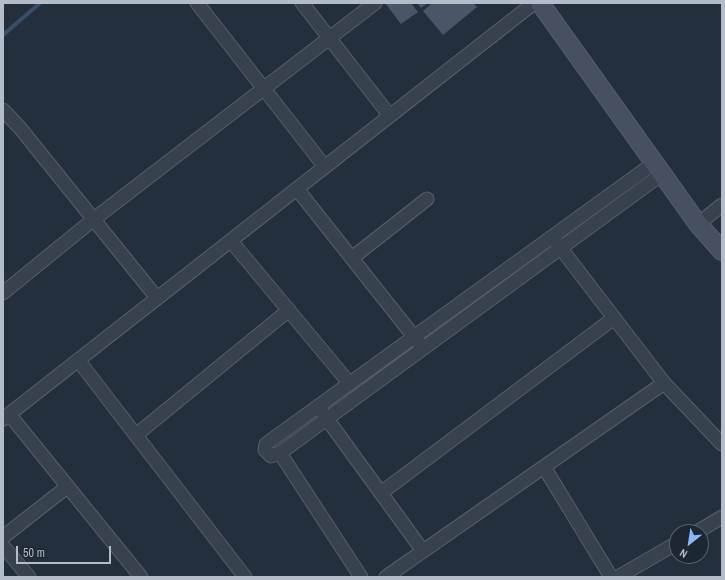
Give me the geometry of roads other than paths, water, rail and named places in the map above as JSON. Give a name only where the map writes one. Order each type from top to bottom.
[{"type":"main road","points":[[540,3],[698,224],[722,251]]},
{"type":"street","points":[[197,3],[325,167]]},
{"type":"street","points":[[302,3],[390,116]]},
{"type":"street","points":[[3,293],[94,219],[375,3]]},
{"type":"street","points":[[141,577],[67,487],[6,417],[534,3]]},
{"type":"street","points":[[3,110],[20,128],[157,298]]},
{"type":"street","points":[[658,168],[561,249],[280,452],[271,456],[265,450],[266,444],[552,237],[658,168]]},
{"type":"street","points":[[297,189],[423,348]]},
{"type":"street","points":[[352,258],[427,199]]},
{"type":"street","points":[[698,224],[722,205]]},
{"type":"street","points":[[552,237],[664,383],[722,444]]},
{"type":"street","points":[[231,241],[350,384]]},
{"type":"street","points":[[136,435],[289,310]]},
{"type":"street","points":[[381,493],[614,318]]},
{"type":"street","points":[[78,360],[245,577]]},
{"type":"street","points":[[386,577],[664,383]]},
{"type":"street","points":[[318,407],[423,551]]},
{"type":"street","points":[[280,452],[361,577]]},
{"type":"street","points":[[544,467],[611,577]]},
{"type":"street","points":[[3,537],[67,487]]},
{"type":"street","points":[[709,524],[722,517]]},
{"type":"street","points":[[3,546],[29,577]]},
{"type":"street","points":[[618,577],[669,548]]},
{"type":"waterway","points":[[3,35],[40,3]]}]
